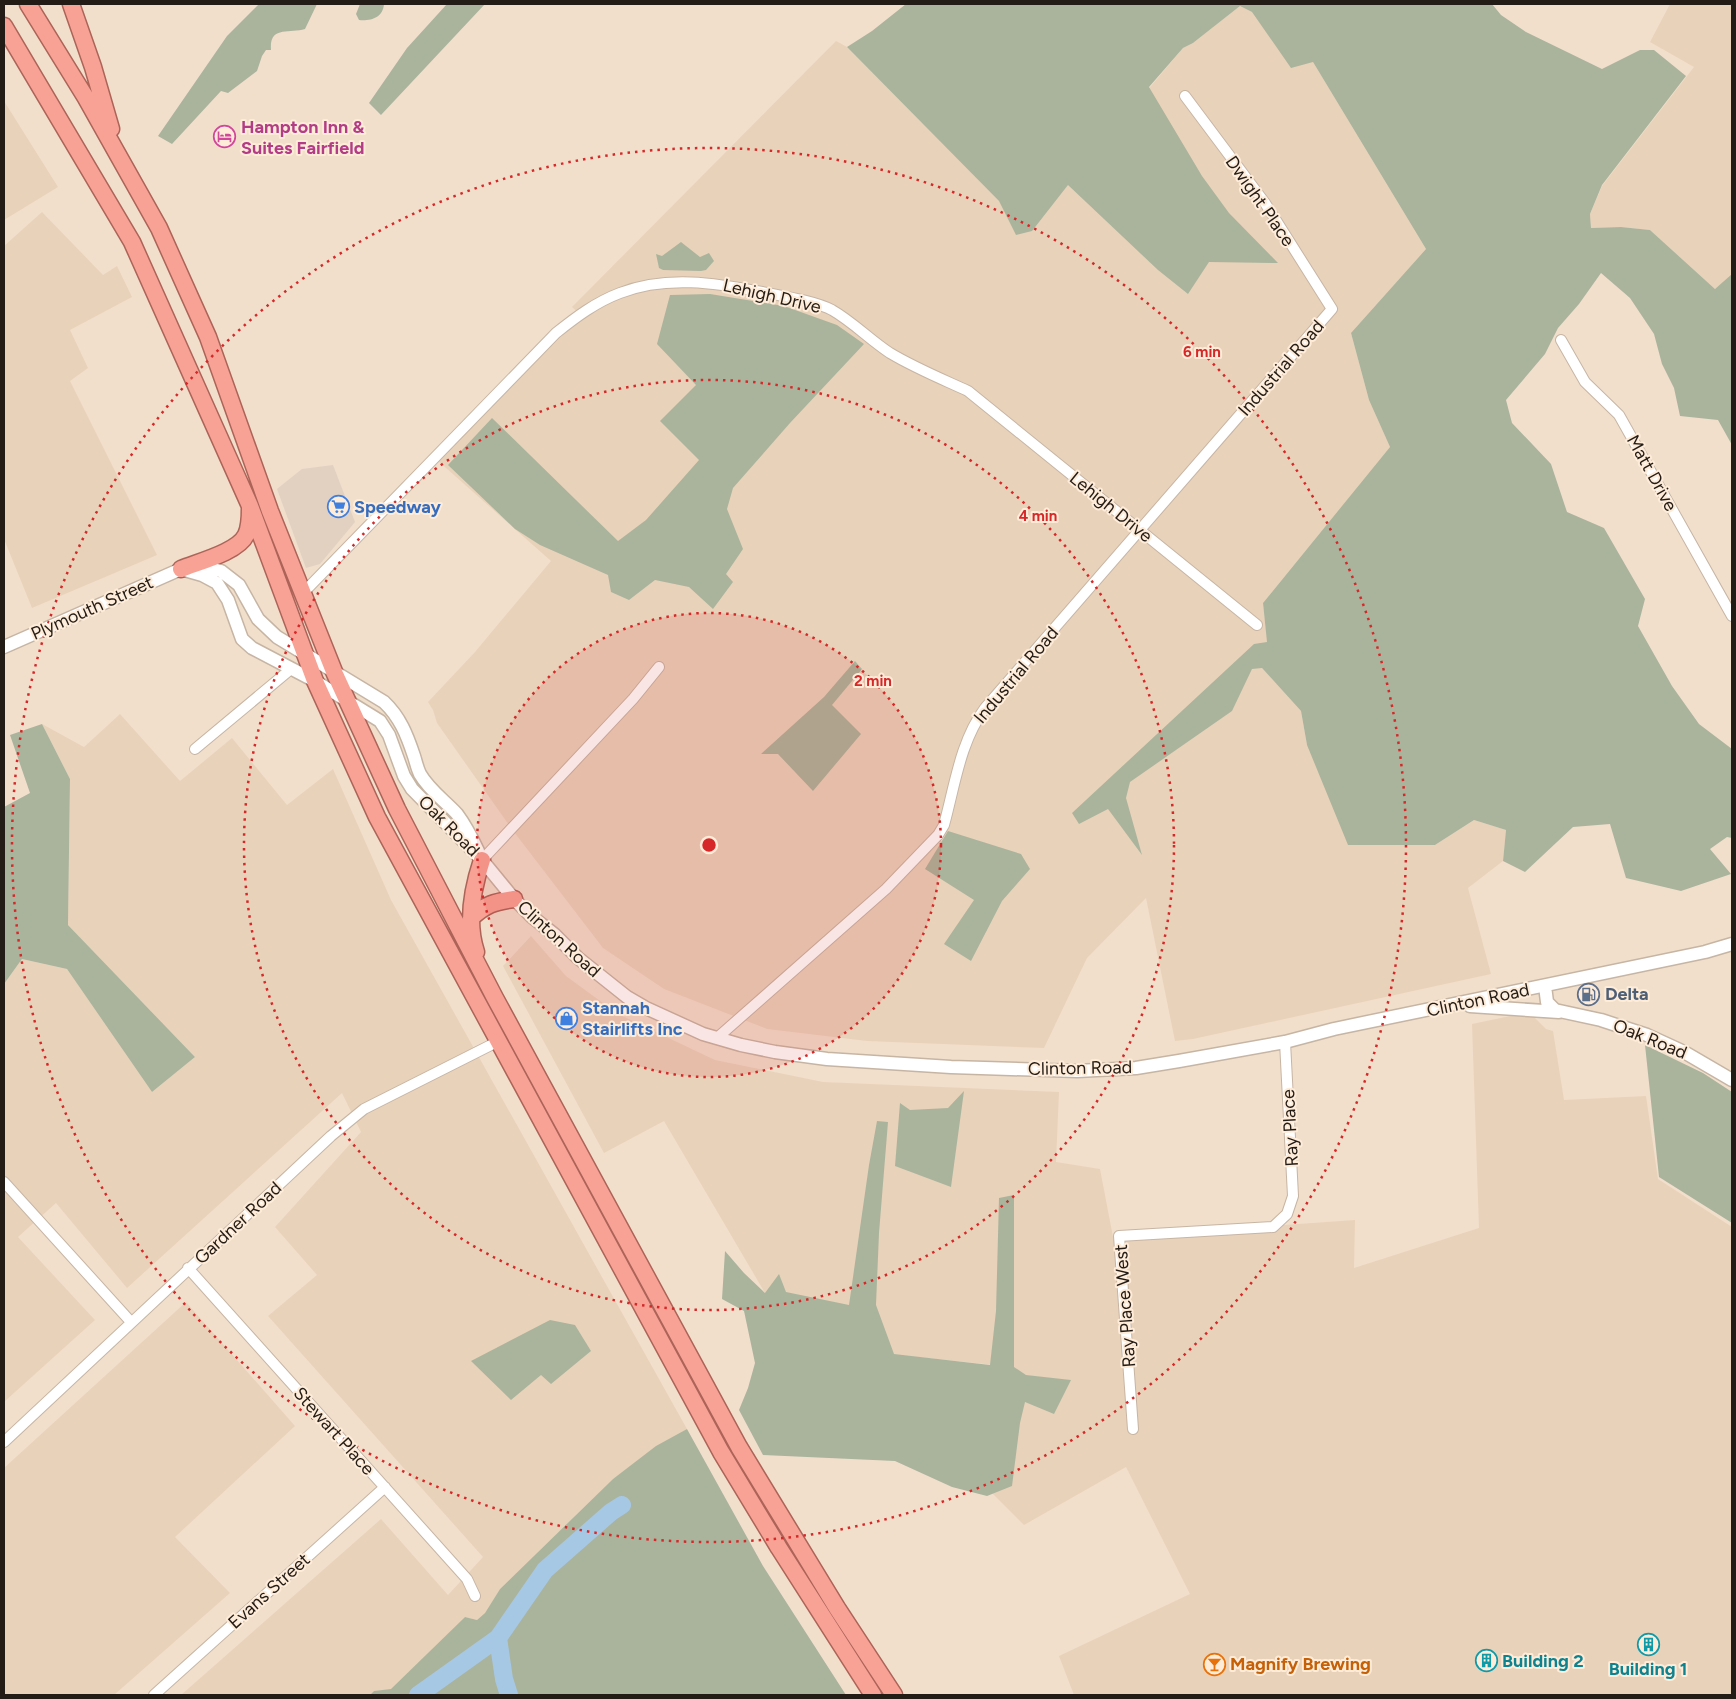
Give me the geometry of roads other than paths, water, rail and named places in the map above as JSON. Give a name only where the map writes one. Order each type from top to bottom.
[{"type":"highway","points":[[28,4],[117,151],[159,228],[208,337],[270,511],[335,674],[397,809],[495,998],[739,1447],[832,1600],[894,1695]]},
{"type":"highway","points":[[71,4],[93,67],[117,151]]},
{"type":"highway","points":[[4,26],[132,242],[250,506],[315,681],[377,817],[721,1452],[779,1548],[873,1695]]},
{"type":"highway","points":[[181,569],[237,546],[245,537],[249,526],[250,506]]},
{"type":"highway","points":[[482,860],[474,884],[471,918],[475,949],[495,998]]},
{"type":"highway","points":[[471,918],[484,906],[497,901],[514,899]]},
{"type":"street","name":"Dwight Place","points":[[1185,96],[1265,204],[1332,309]]},
{"type":"street","name":"Lehigh Drive","points":[[303,593],[556,333],[582,312],[620,293],[646,286],[690,281],[728,285],[775,294],[830,309],[888,352],[916,368],[968,391],[1257,626]]},
{"type":"street","name":"Industrial Road","points":[[717,1038],[886,889],[938,835],[944,825],[964,748],[975,722],[1332,309]]},
{"type":"street","name":"Matt Drive","points":[[1561,340],[1585,382],[1619,415],[1732,616]]},
{"type":"street","name":"Plymouth Street","points":[[4,647],[181,569],[205,567],[222,571],[232,578],[239,585],[258,619],[266,628],[306,655]]},
{"type":"street","points":[[181,569],[202,575],[217,583],[228,600],[242,638],[252,648],[315,681]]},
{"type":"street","name":"Oak Road","points":[[306,655],[384,702],[393,711],[405,731],[420,773],[428,786],[457,814],[468,829],[482,860]]},
{"type":"street","points":[[482,860],[633,699],[659,667]]},
{"type":"street","points":[[195,749],[291,669]]},
{"type":"street","name":"Oak Road","points":[[315,681],[380,721],[389,735],[404,776],[412,789],[482,860]]},
{"type":"street","name":"Clinton Road","points":[[482,860],[514,899],[578,958],[628,997],[661,1015],[717,1038],[775,1052],[827,1059],[951,1067],[1077,1071],[1136,1068],[1285,1042],[1334,1029],[1705,952],[1732,944]]},
{"type":"street","points":[[1545,986],[1549,1005],[1555,1010],[1562,1012]]},
{"type":"street","name":"Oak Road","points":[[1460,1004],[1479,1008],[1516,1008],[1562,1012],[1601,1020],[1647,1035],[1684,1052],[1732,1080]]},
{"type":"street","name":"Gardner Road","points":[[4,1442],[188,1268],[331,1136],[364,1109],[497,1040]]},
{"type":"street","name":"Ray Place","points":[[1285,1042],[1293,1196],[1287,1214]]},
{"type":"street","points":[[4,1182],[132,1322]]},
{"type":"street","name":"Ray Place West","points":[[1134,1429],[1120,1236],[1273,1227],[1287,1214]]},
{"type":"street","name":"Stewart Place","points":[[188,1268],[467,1578],[475,1596]]},
{"type":"street","name":"Evans Street","points":[[154,1695],[384,1486]]},
{"type":"waterway","points":[[498,1638],[545,1570],[611,1512],[622,1505]]},
{"type":"waterway","points":[[418,1695],[498,1638],[504,1679],[509,1695]]},
{"type":"place","name":"Hampton Inn & Suites Fairfield","points":[[225,137]]},
{"type":"place","name":"Speedway","points":[[338,507]]},
{"type":"place","name":"Delta","points":[[1589,994]]},
{"type":"place","name":"Stannah Stairlifts Inc","points":[[566,1018]]},
{"type":"place","name":"Building 1","points":[[1648,1644]]},
{"type":"place","name":"Building 2","points":[[1486,1661]]},
{"type":"place","name":"Magnify Brewing","points":[[1214,1664]]}]
